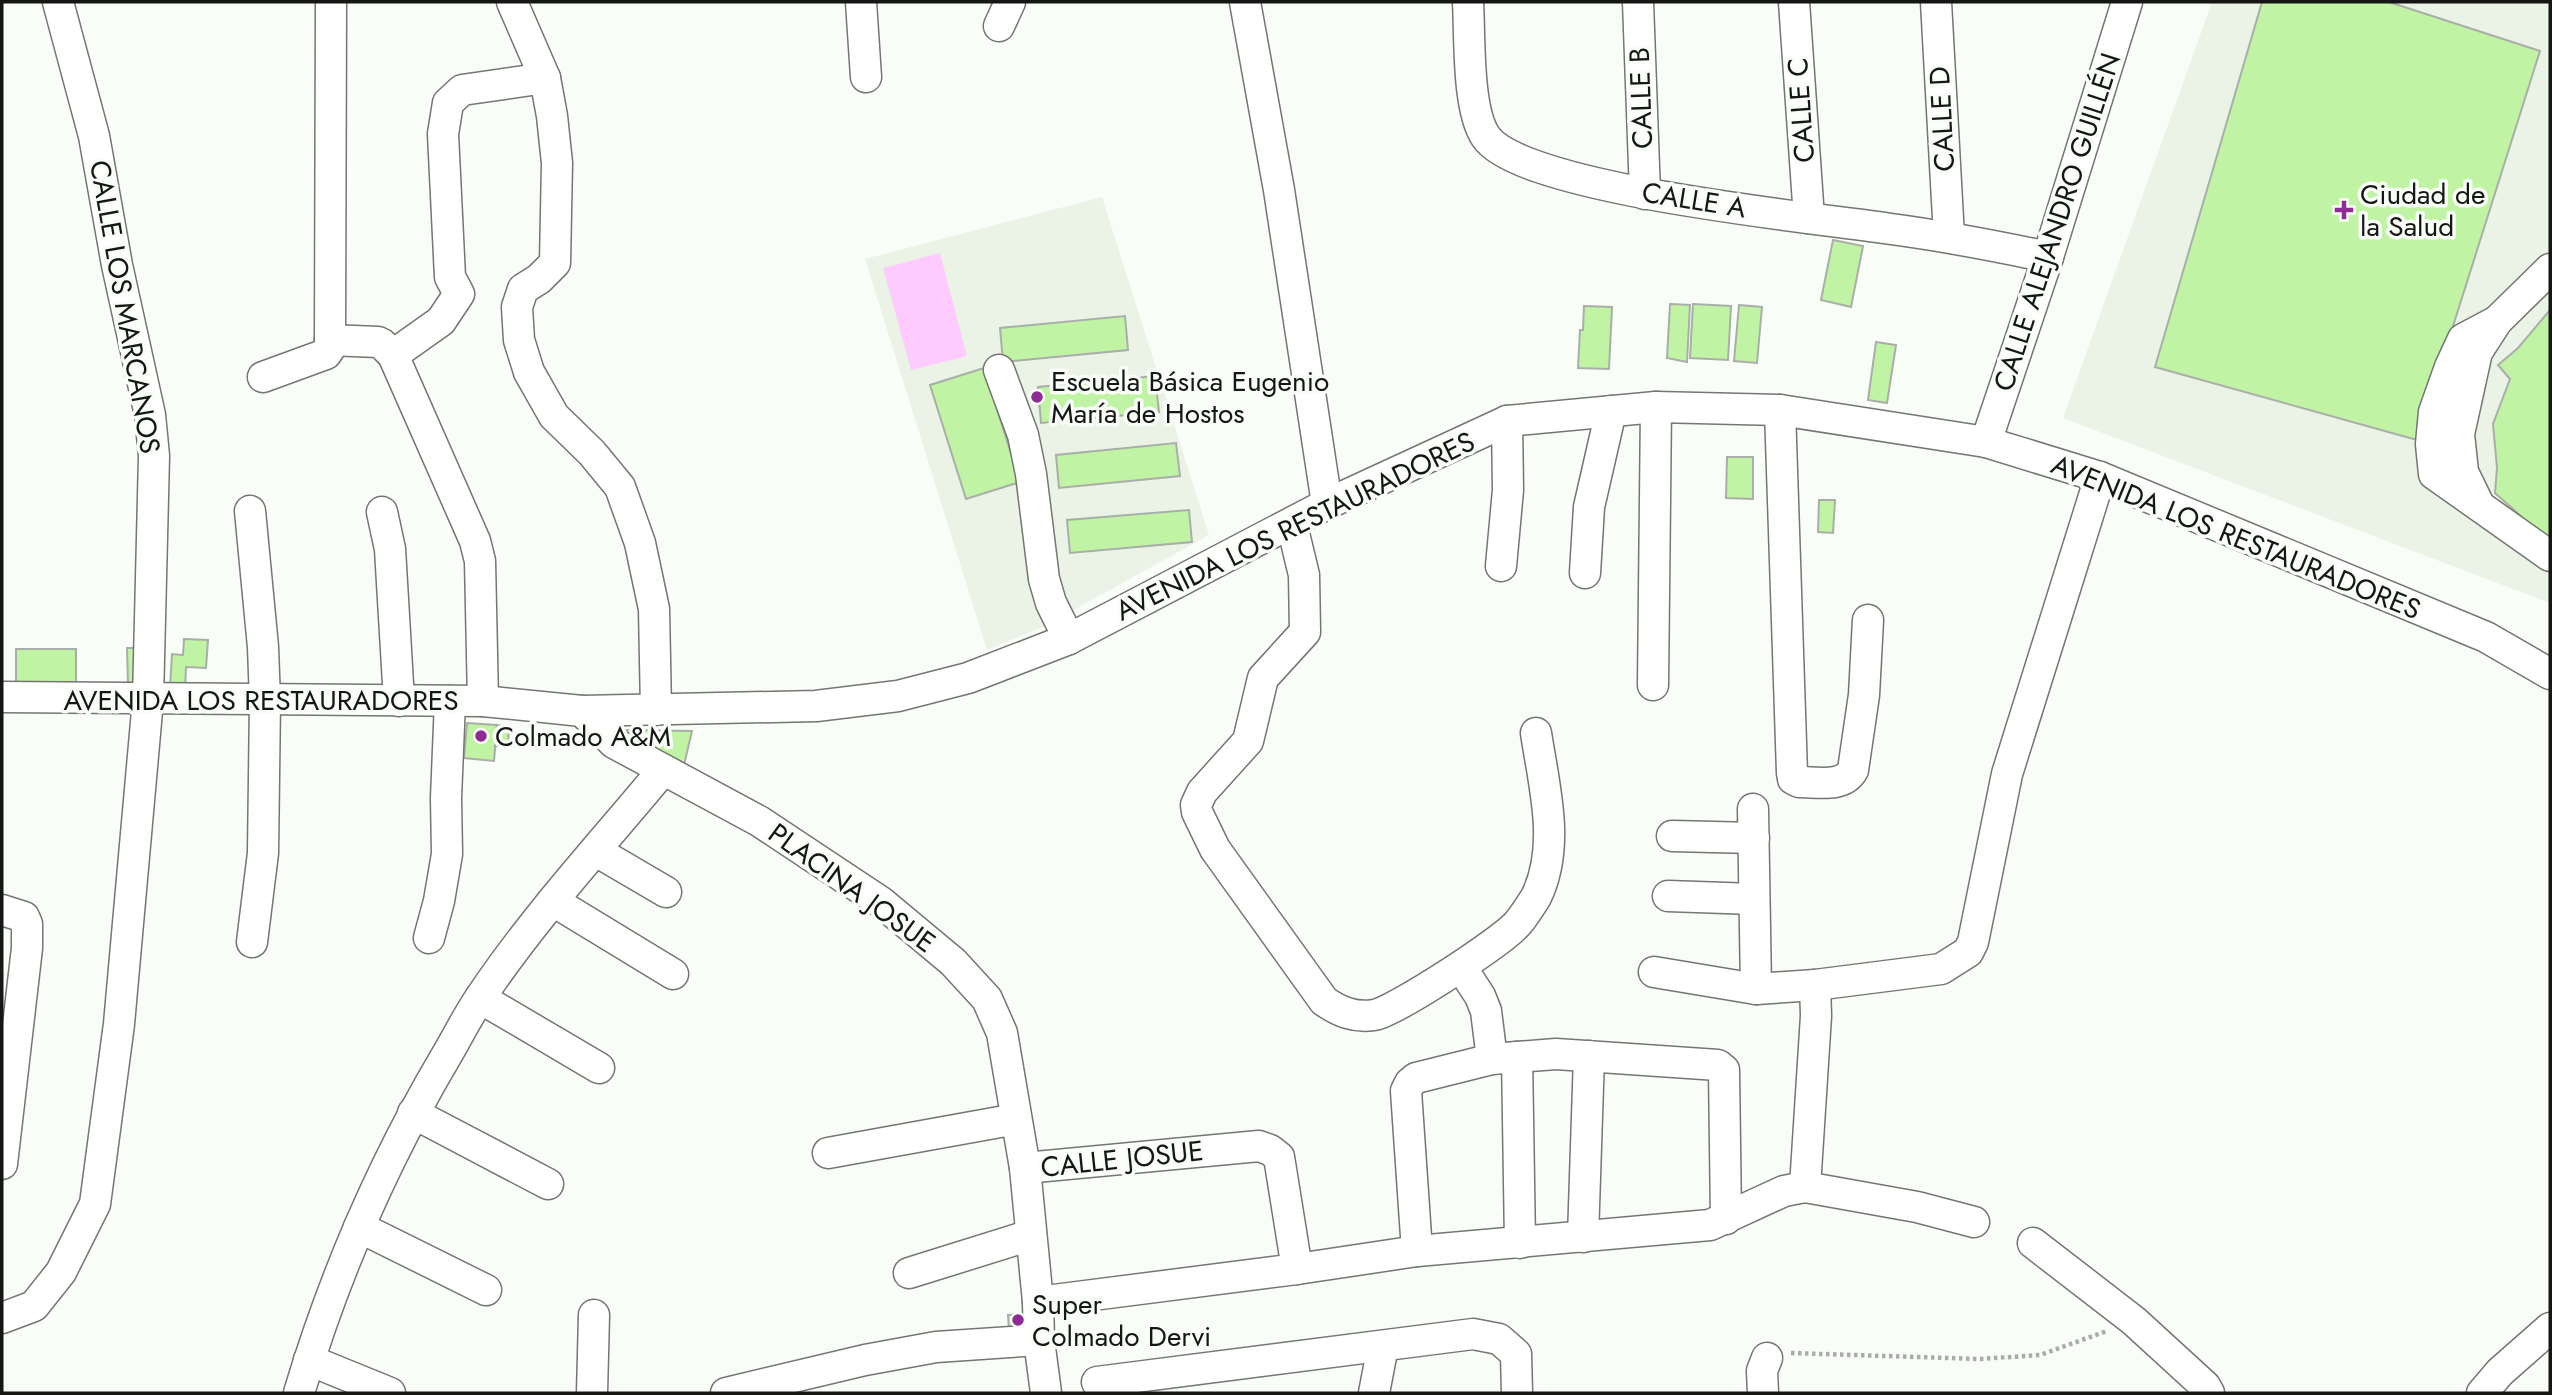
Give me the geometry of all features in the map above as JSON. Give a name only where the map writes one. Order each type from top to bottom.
[{"type":"street","name":"CALLE LOS MARCANOS","points":[[2,1318],[34,1306],[61,1272],[95,1204],[119,1024],[148,700],[154,456],[150,415],[117,265],[94,136],[58,2]]},
{"type":"street","points":[[263,377],[326,354],[330,348],[331,2]]},
{"type":"street","points":[[512,2],[545,78],[557,163],[555,263],[539,279],[523,289],[517,307],[519,340],[529,372],[554,416],[592,453],[620,486],[640,543],[654,609],[656,710]]},
{"type":"street","points":[[861,2],[866,77]]},
{"type":"street","points":[[1245,2],[1279,190],[1327,504]]},
{"type":"street","name":"CALLE A","points":[[1468,2],[1475,111],[1487,138],[1504,153],[1526,164],[1645,194],[1949,237],[2048,257]]},
{"type":"street","name":"CALLE B","points":[[1638,2],[1645,194]]},
{"type":"street","name":"CALLE C","points":[[1794,2],[1809,218]]},
{"type":"street","name":"CALLE D","points":[[1936,2],[1949,237]]},
{"type":"street","name":"CALLE ALEJANDRO GUILLÉN","points":[[1986,442],[2048,257],[2127,2]]},
{"type":"street","points":[[393,355],[441,321],[459,294],[450,277],[443,134],[448,103],[462,90],[545,78]]},
{"type":"street","points":[[2550,268],[2497,321],[2477,352],[2459,435],[2463,472],[2478,503],[2550,556]]},
{"type":"street","points":[[330,340],[377,342],[393,355],[478,551],[483,701]]},
{"type":"street","points":[[999,370],[1023,435],[1031,474],[1044,579],[1051,603],[1069,639]]},
{"type":"street","name":"AVENIDA LOS RESTAURADORES","points":[[2,697],[483,701],[582,711],[816,706],[898,696],[968,678],[1069,639],[1292,525],[1327,504],[1507,421],[1656,407],[1780,410],[1986,442],[2100,477],[2486,637],[2550,674]]},
{"type":"street","points":[[1653,685],[1656,407]]},
{"type":"street","points":[[1780,410],[1791,773],[1793,779],[1799,782],[1840,782],[1848,778],[1853,770],[1864,695],[1868,620]]},
{"type":"street","points":[[1585,573],[1589,507],[1611,411]]},
{"type":"street","points":[[1501,566],[1508,490],[1507,421]]},
{"type":"street","points":[[1654,972],[1756,989],[1815,985],[1941,969],[1948,967],[1971,947],[2007,774],[2100,477]]},
{"type":"street","points":[[250,511],[264,647],[265,701],[263,853],[252,942]]},
{"type":"street","points":[[382,512],[390,550],[399,701]]},
{"type":"street","points":[[1292,525],[1304,575],[1305,632],[1263,678],[1248,741],[1202,792],[1196,805],[1216,849],[1324,1001],[1340,1012],[1360,1016],[1378,1015],[1461,967],[1517,924],[1536,896],[1546,862],[1549,815],[1536,733]]},
{"type":"street","points":[[429,937],[439,901],[447,854],[450,701]]},
{"type":"street","name":"PLACINA JOSUE","points":[[582,711],[614,743],[759,821],[881,902],[953,962],[987,999],[1002,1033],[1025,1168],[1046,1393]]},
{"type":"street","points":[[299,1393],[359,1227],[413,1113],[480,998],[553,901],[663,770]]},
{"type":"street","points":[[1672,836],[1753,824],[1756,989]]},
{"type":"street","points":[[596,850],[666,892]]},
{"type":"street","points":[[1668,896],[1754,899]]},
{"type":"street","points":[[553,901],[673,974]]},
{"type":"street","points":[[2,910],[24,917],[27,924],[2,1164]]},
{"type":"street","points":[[1461,967],[1480,996],[1505,1058],[1520,1242]]},
{"type":"street","points":[[1805,1187],[1816,1016],[1815,985]]},
{"type":"street","points":[[480,998],[599,1068]]},
{"type":"street","points":[[1417,1251],[1406,1091],[1416,1078],[1505,1058],[1556,1054],[1722,1067],[1726,1219]]},
{"type":"street","points":[[1583,1237],[1589,1056]]},
{"type":"street","points":[[413,1113],[548,1184]]},
{"type":"street","points":[[828,1153],[1016,1119]]},
{"type":"street","name":"CALLE JOSUE","points":[[1025,1168],[1259,1146],[1270,1150],[1279,1157],[1297,1269]]},
{"type":"street","points":[[1038,1302],[1417,1251],[1698,1226],[1726,1219],[1784,1191],[1805,1187],[1907,1205],[1974,1222]]},
{"type":"street","points":[[359,1227],[486,1290]]},
{"type":"street","points":[[909,1273],[1031,1234]]},
{"type":"street","points":[[2034,1243],[2134,1321],[2205,1386],[2209,1393]]},
{"type":"street","points":[[592,1393],[594,1315]]},
{"type":"street","points":[[2482,1393],[2500,1372],[2550,1328]]},
{"type":"street","points":[[1097,1381],[1177,1382],[1383,1346],[1473,1334],[1499,1339],[1516,1353],[1519,1381],[1517,1393]]},
{"type":"street","points":[[726,1393],[865,1360],[925,1349],[1039,1340]]},
{"type":"street","points":[[1374,1393],[1383,1346]]},
{"type":"street","points":[[1763,1393],[1762,1371],[1767,1358]]},
{"type":"street","points":[[309,1360],[390,1393]]},
{"type":"path","points":[[1767,1358],[1779,1353],[1980,1359],[2040,1355],[2134,1321]]},
{"type":"shaded area","name":"Ciudad de la Salud","points":[[2212,2],[2550,2],[2550,603],[2063,418]]},
{"type":"shaded area","name":"Escuela Básica Eugenio María de Hostos","points":[[1102,197],[1209,535],[1043,627],[987,650],[865,259]]},
{"type":"shaded area","points":[[940,253],[967,356],[911,370],[883,268]]},
{"type":"building","points":[[2262,2],[2389,2],[2540,51],[2417,440],[2155,367]]},
{"type":"building","points":[[1833,240],[1863,246],[1851,307],[1821,300]]},
{"type":"building","points":[[1670,304],[1690,305],[1687,362],[1667,358]]},
{"type":"building","points":[[1693,304],[1731,306],[1728,360],[1690,358]]},
{"type":"building","points":[[1739,305],[1762,307],[1757,363],[1734,361]]},
{"type":"building","points":[[1584,306],[1612,307],[1609,369],[1578,368]]},
{"type":"building","points":[[2550,310],[2550,542],[2495,493],[2497,468],[2493,424],[2510,379],[2498,365],[2518,348]]},
{"type":"building","points":[[1125,316],[1128,350],[1003,362],[1000,328]]},
{"type":"building","points":[[1876,342],[1896,345],[1887,403],[1868,400]]},
{"type":"building","points":[[984,368],[1020,482],[966,499],[930,385]]},
{"type":"building","points":[[1155,376],[1159,412],[1041,423],[1038,387]]},
{"type":"building","points":[[1176,443],[1180,476],[1059,488],[1056,455]]},
{"type":"building","points":[[1727,457],[1753,457],[1753,499],[1726,498]]},
{"type":"building","points":[[1819,500],[1835,500],[1833,533],[1818,532]]},
{"type":"building","points":[[1189,510],[1192,542],[1070,553],[1067,520]]},
{"type":"building","points":[[184,639],[208,640],[206,668],[186,667],[185,688],[170,688],[172,654],[183,655]]},
{"type":"building","points":[[127,648],[143,648],[144,684],[128,685]]},
{"type":"building","points":[[16,649],[76,649],[76,683],[16,683]]},
{"type":"building","name":"Colmado A&M","points":[[467,723],[497,725],[494,761],[464,758]]},
{"type":"building","points":[[497,725],[509,727],[508,747],[495,746]]},
{"type":"building","points":[[625,730],[692,731],[684,765],[624,739]]},
{"type":"building","name":"Super Colmado Dervi","points":[[1028,1314],[1023,1331],[1009,1331],[1008,1315]]},
{"type":"place","name":"Ciudad de la Salud","points":[[2344,210]]},
{"type":"place","name":"Escuela Básica Eugenio María de Hostos","points":[[1037,397]]},
{"type":"place","name":"Colmado A&M","points":[[481,736]]},
{"type":"place","name":"Super Colmado Dervi","points":[[1018,1320]]}]
